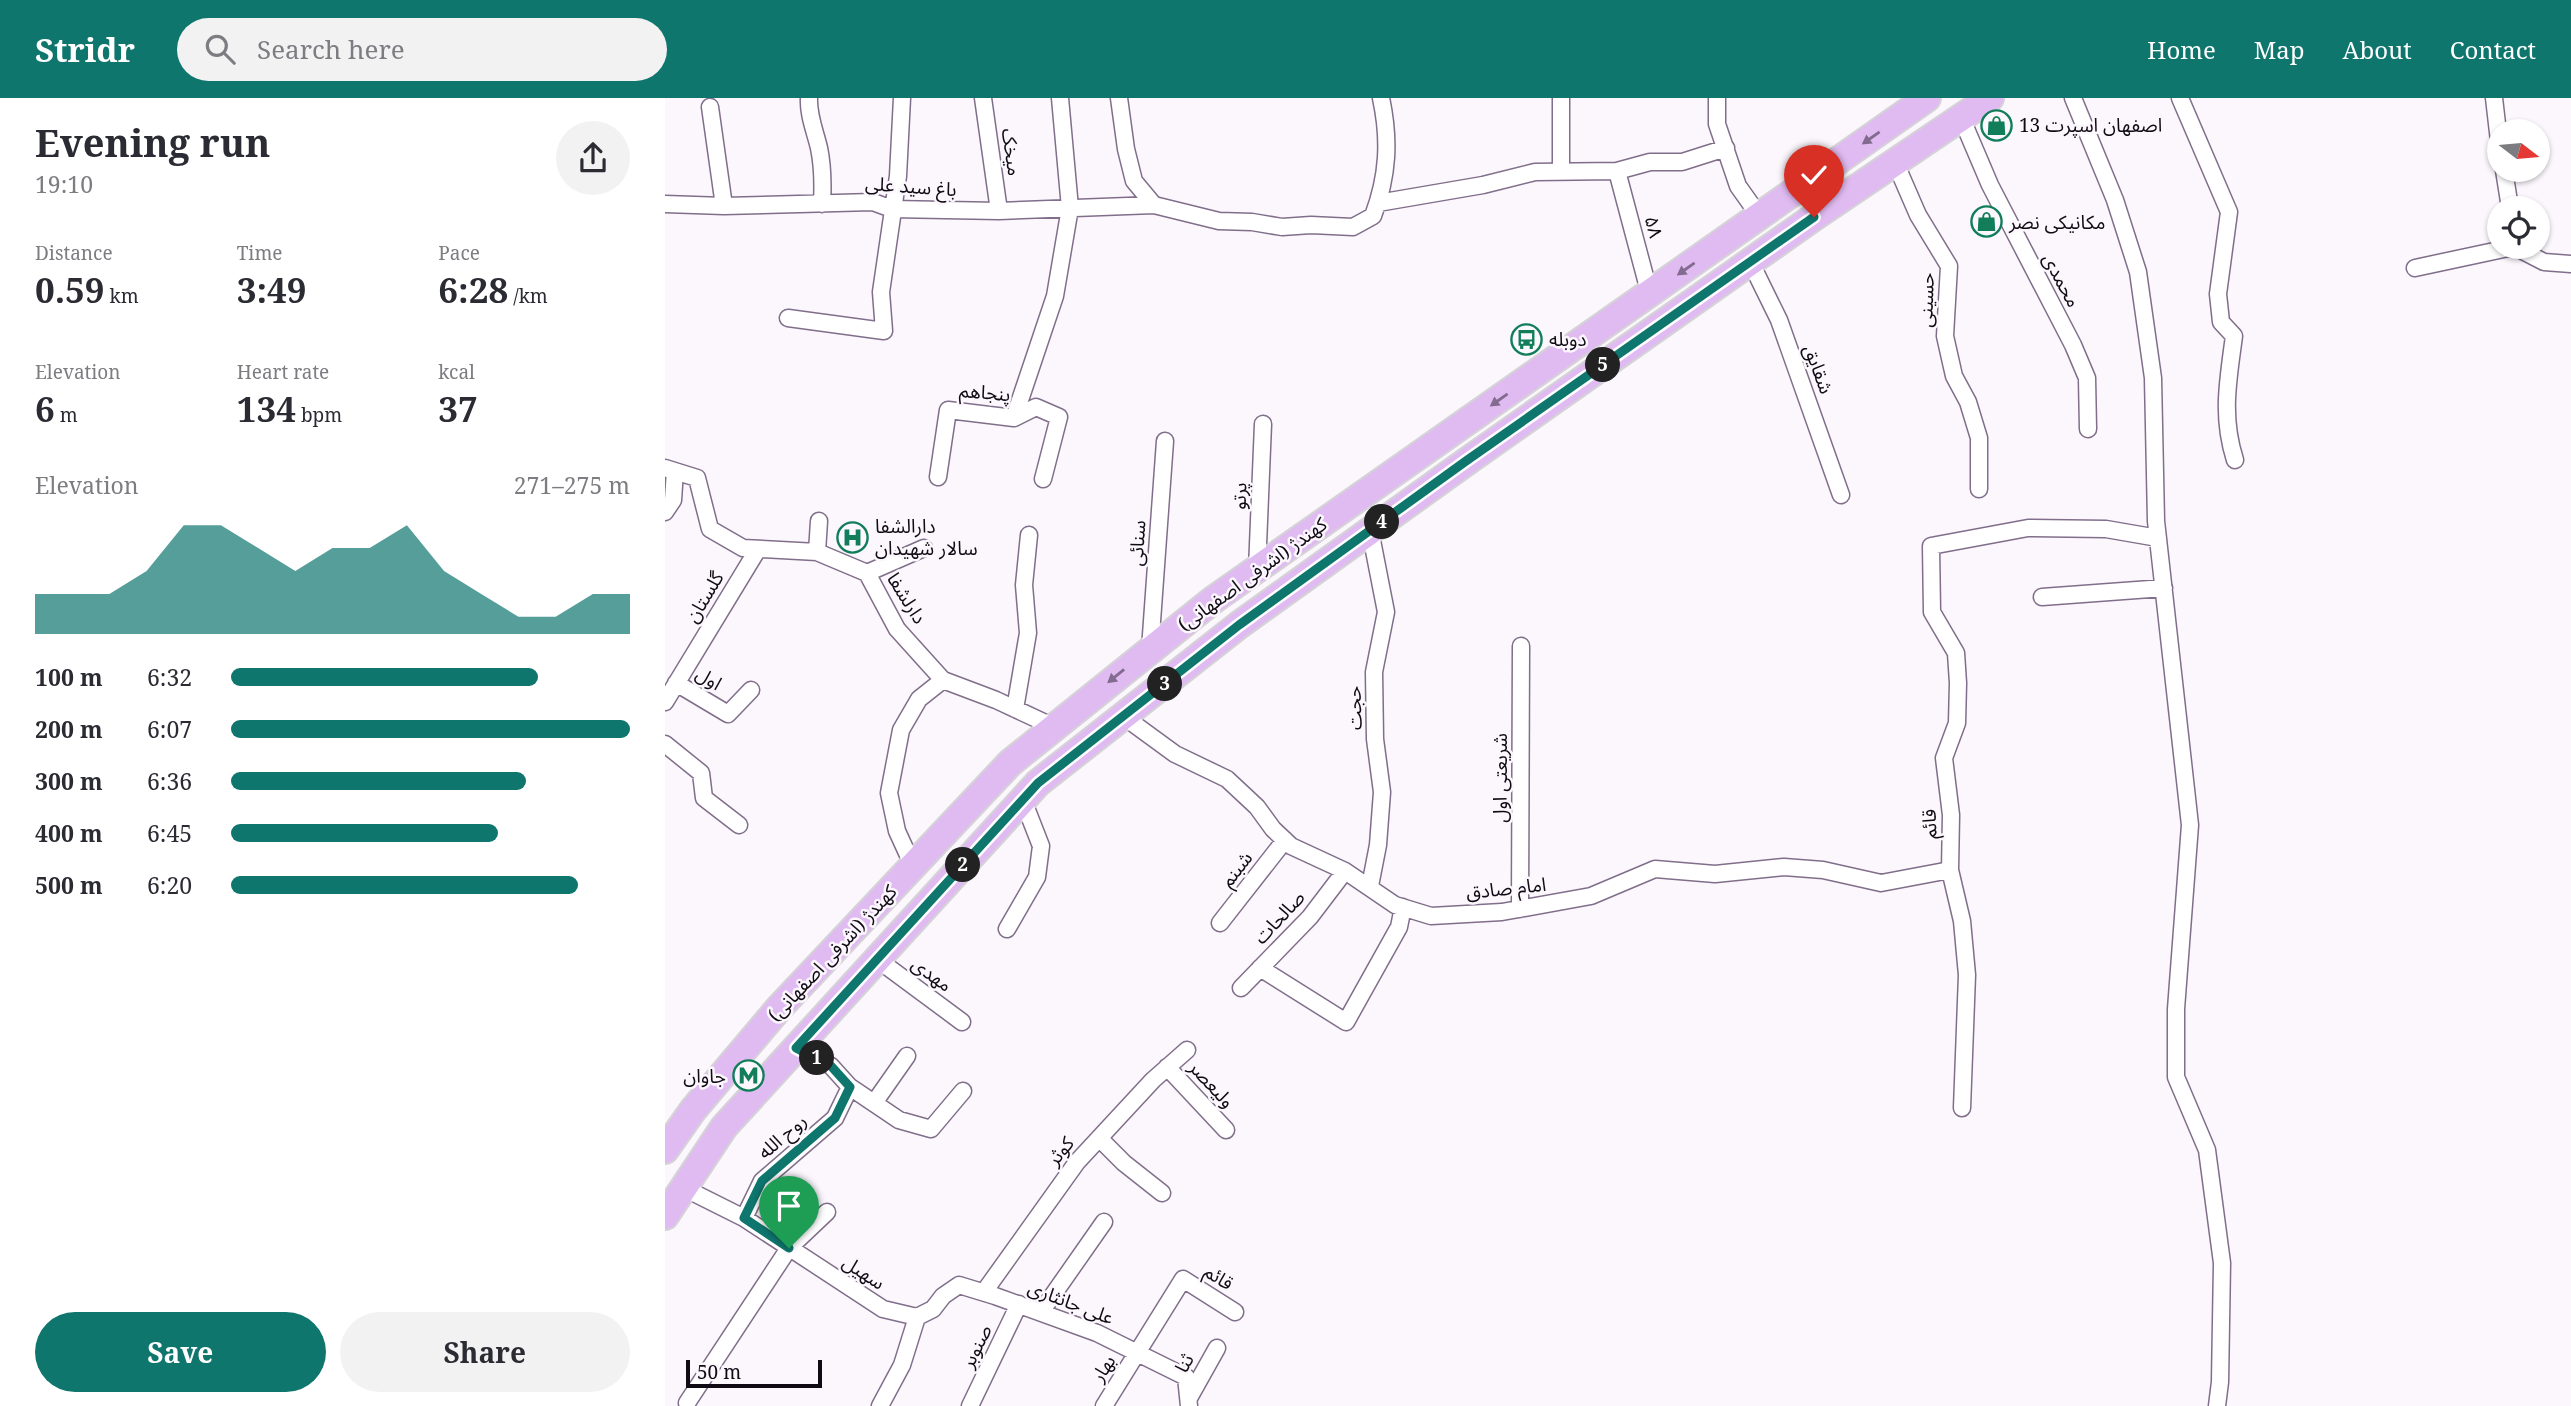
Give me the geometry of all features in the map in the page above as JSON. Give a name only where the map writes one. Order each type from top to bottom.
[{"type":"main road","name":"کهندژ (اشرفی اصفهانی)","points":[[665,1150],[693,1110],[779,1008],[1010,763],[1150,649],[1257,569],[1927,98]]},
{"type":"main road","name":"کهندژ (اشرفی اصفهانی)","points":[[665,1216],[674,1191],[724,1127],[1038,783],[1239,625],[1370,530],[1750,261],[1990,98]]},
{"type":"main road","points":[[1576,346],[1591,373]]},
{"type":"main road","points":[[775,1072],[766,1068],[764,1062],[770,1042],[850,949],[851,932]]},
{"type":"main road","points":[[674,1191],[714,1120],[714,1113],[706,1106],[693,1110]]},
{"type":"street","points":[[809,98],[808,109],[819,149],[823,178],[822,204]]},
{"type":"street","points":[[789,318],[884,331],[881,292],[898,176],[902,98]]},
{"type":"street","name":"میخک","points":[[983,98],[999,211]]},
{"type":"street","points":[[1014,418],[1055,296],[1070,208],[1060,98]]},
{"type":"street","points":[[1119,98],[1126,149],[1134,181],[1154,205]]},
{"type":"street","points":[[1381,98],[1388,145],[1384,186],[1378,203],[1483,185],[1535,172],[1617,171],[1650,162],[1682,162],[1726,148]]},
{"type":"street","points":[[1561,98],[1561,171]]},
{"type":"street","points":[[1717,98],[1717,124],[1738,186],[1760,216]]},
{"type":"street","points":[[2073,98],[2115,200],[2138,272],[2153,378],[2158,538],[2190,825],[2176,1009],[2176,1077],[2207,1150],[2222,1263],[2220,1382],[2217,1406]]},
{"type":"street","points":[[2180,98],[2229,212],[2218,294],[2221,321],[2234,336],[2225,401],[2228,438],[2235,460]]},
{"type":"street","points":[[2494,98],[2496,119]]},
{"type":"street","points":[[710,107],[724,206]]},
{"type":"street","name":"محمدی","points":[[1961,117],[1990,185],[2073,345],[2087,379],[2088,429]]},
{"type":"street","name":"حسینی","points":[[1895,162],[1918,215],[1949,266],[1945,336],[1954,376],[1968,402],[1979,438],[1979,489]]},
{"type":"street","name":"۵۸","points":[[1617,171],[1650,295]]},
{"type":"street","name":"باغ سید علی","points":[[665,204],[724,206],[873,202],[892,209],[999,211],[1154,205],[1219,221],[1252,222],[1282,227],[1353,227],[1373,216],[1378,203]]},
{"type":"street","points":[[2415,268],[2487,253]]},
{"type":"street","points":[[2538,259],[2571,264]]},
{"type":"street","name":"شقایق","points":[[1750,261],[1779,320],[1841,495]]},
{"type":"street","name":"پنجاهم","points":[[939,477],[948,410],[1014,418],[1036,407],[1059,416],[1042,479]]},
{"type":"street","name":"پرتو","points":[[1257,569],[1263,424]]},
{"type":"street","name":"سنائی","points":[[1150,649],[1165,441]]},
{"type":"street","points":[[665,512],[673,500],[670,469]]},
{"type":"street","name":"دارلشفا","points":[[670,469],[697,478],[710,529],[743,548],[817,552],[867,573],[897,629],[943,680],[1054,727]]},
{"type":"street","points":[[817,552],[819,521]]},
{"type":"street","name":"قائم","points":[[1962,1108],[1967,975],[1962,921],[1950,870],[1951,816],[1944,758],[1957,723],[1958,683],[1956,653],[1931,612],[1931,547],[2028,528],[2106,529],[2158,538]]},
{"type":"street","name":"حجت","points":[[1370,530],[1386,612],[1374,672],[1375,739],[1382,792],[1378,845],[1370,886]]},
{"type":"street","points":[[1014,709],[1028,633],[1024,584],[1029,535]]},
{"type":"street","points":[[867,573],[925,548]]},
{"type":"street","name":"گلستان","points":[[665,702],[758,549]]},
{"type":"street","points":[[2042,597],[2164,588]]},
{"type":"street","name":"شریعتی اول","points":[[1520,909],[1521,646]]},
{"type":"street","points":[[913,866],[897,831],[889,793],[901,730],[919,699],[943,680]]},
{"type":"street","name":"اول","points":[[677,683],[728,714],[751,690]]},
{"type":"street","name":"امام صادق","points":[[1123,716],[1175,754],[1227,779],[1257,807],[1291,846],[1345,871],[1395,905],[1431,915],[1520,909],[1591,896],[1655,869],[1715,874],[1784,867],[1823,870],[1881,883],[1950,870]]},
{"type":"street","points":[[665,744],[701,773],[704,798],[739,825]]},
{"type":"street","points":[[1007,929],[1037,877],[1041,846],[1023,800]]},
{"type":"street","name":"شبنم","points":[[1220,923],[1285,840]]},
{"type":"street","name":"صالحات","points":[[1241,988],[1310,917],[1345,871]]},
{"type":"street","points":[[1260,968],[1346,1022],[1399,928],[1403,907]]},
{"type":"street","name":"مهدی","points":[[877,959],[962,1022]]},
{"type":"street","points":[[796,1048],[831,1066],[850,1087],[899,1120],[932,1129],[963,1091]]},
{"type":"street","name":"کوثر","points":[[984,1293],[1077,1162],[1167,1067],[1187,1050]]},
{"type":"street","points":[[874,1103],[907,1056]]},
{"type":"street","name":"ولیعصر","points":[[1167,1067],[1226,1129]]},
{"type":"street","name":"روح الله","points":[[744,1218],[762,1181],[835,1118],[850,1087]]},
{"type":"street","points":[[1099,1138],[1123,1163],[1162,1193]]},
{"type":"street","name":"سهیل","points":[[674,1191],[744,1218],[883,1309],[917,1317]]},
{"type":"street","points":[[687,1403],[789,1248],[827,1212]]},
{"type":"street","points":[[1041,1312],[1104,1222]]},
{"type":"street","name":"قائم","points":[[1138,1354],[1182,1279],[1235,1312]]},
{"type":"street","name":"علی جانثاری","points":[[917,1317],[933,1310],[943,1296],[959,1286],[984,1293],[1097,1333],[1185,1377],[1189,1402]]},
{"type":"street","name":"صنوبر","points":[[970,1406],[1019,1304]]},
{"type":"street","points":[[880,1406],[902,1365],[917,1317]]},
{"type":"street","name":"ثنا","points":[[1189,1402],[1217,1348]]},
{"type":"street","name":"بهار","points":[[1104,1406],[1138,1354]]},
{"type":"place","name":"اصفهان اسپرت 13","points":[[1996,125]]},
{"type":"place","name":"مکانیکی نصر","points":[[1986,222]]},
{"type":"place","name":"دوبله","points":[[1526,339]]},
{"type":"place","name":"دارالشفا سالار شهیدان","points":[[852,537]]},
{"type":"place","name":"جاوان","points":[[749,1076]]},
{"type":"route","points":[[789,1248],[744,1218],[762,1181],[835,1118],[850,1087],[831,1066],[796,1048],[1038,783],[1239,625],[1466,461],[1814,217]]}]
